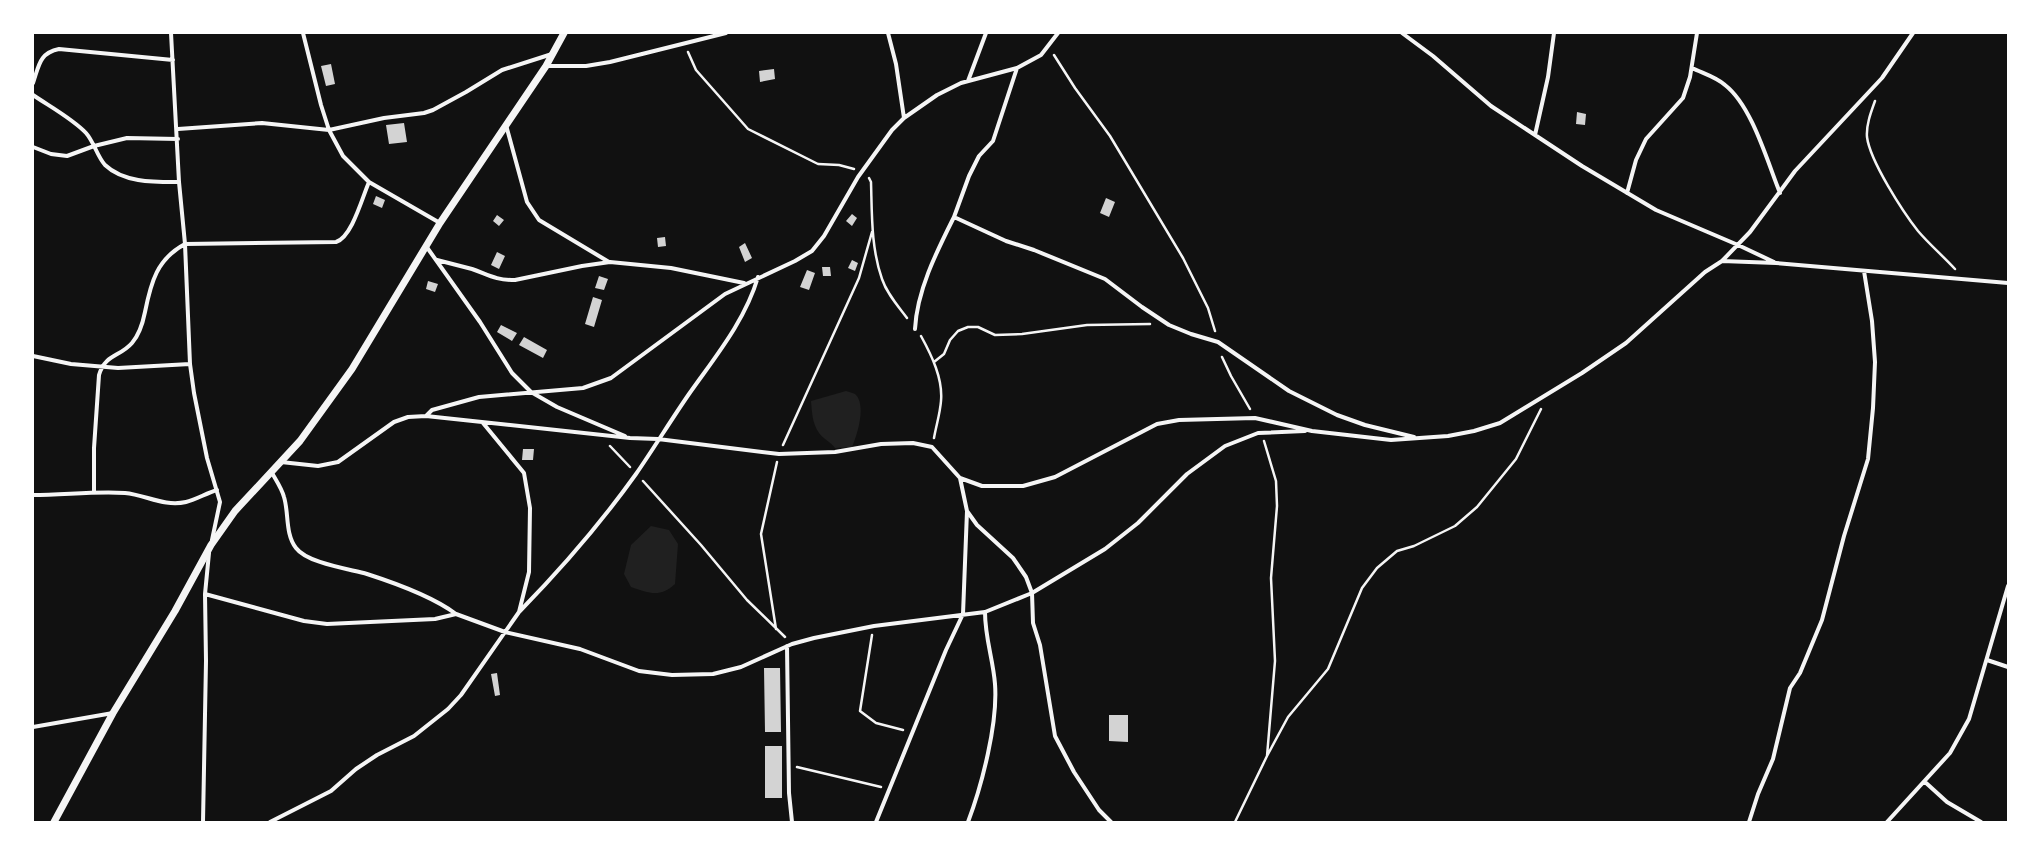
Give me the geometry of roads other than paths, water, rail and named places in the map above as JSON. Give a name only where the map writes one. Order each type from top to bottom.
[{"type":"street","points":[[171,33],[178,129],[179,182],[185,244],[190,364],[207,458],[217,490],[220,509],[211,545],[205,594],[206,661],[203,822]]},
{"type":"street","points":[[303,33],[328,130],[343,156],[369,182],[440,223]]},
{"type":"street","points":[[54,822],[113,713],[175,612],[211,545],[234,511],[300,442],[352,369],[440,223],[546,66],[564,33]]},
{"type":"street","points":[[546,66],[586,66],[610,62],[726,33]]},
{"type":"street","points":[[888,33],[896,64],[904,118]]},
{"type":"street","points":[[968,81],[986,33]]},
{"type":"street","points":[[426,416],[432,410],[480,397],[584,388],[611,378],[724,294],[795,261],[812,251],[824,236],[858,177],[892,130],[904,118],[937,95],[968,81],[1016,68],[1041,54],[1058,33]]},
{"type":"street","points":[[1402,33],[1433,56],[1491,106],[1627,193],[1656,210],[1776,263]]},
{"type":"street","points":[[1535,135],[1548,77],[1554,33]]},
{"type":"street","points":[[1627,193],[1636,160],[1646,139],[1683,98],[1692,68],[1697,33]]},
{"type":"street","points":[[281,462],[318,466],[338,462],[394,422],[408,417],[426,416],[483,424],[630,438],[658,439],[779,454],[835,452],[881,444],[913,443],[932,447],[960,478],[982,486],[1023,486],[1055,477],[1157,424],[1179,420],[1255,418],[1312,430],[1391,440],[1467,432],[1500,423],[1550,393],[1626,343],[1705,272],[1722,261],[1750,232],[1795,171],[1882,78],[1913,33]]},
{"type":"street","points":[[33,83],[42,58],[46,53],[59,49],[173,60]]},
{"type":"street","points":[[178,129],[262,123],[328,130],[384,118],[433,110],[502,70],[552,54]]},
{"type":"street","points":[[915,329],[916,317],[933,258],[954,217],[969,176],[979,156],[993,141],[1016,68]]},
{"type":"street","points":[[1692,68],[1723,83],[1736,98],[1753,125],[1780,193]]},
{"type":"street","points":[[33,95],[86,133],[106,165],[124,176],[154,182],[179,182]]},
{"type":"street","points":[[506,125],[525,195],[532,211],[539,220],[610,262]]},
{"type":"street","points":[[33,147],[63,156],[71,155],[94,146],[134,138],[178,138]]},
{"type":"street","points":[[94,492],[94,448],[99,375],[101,367],[104,362],[125,350],[133,342],[141,326],[150,286],[156,272],[173,251],[185,244],[336,242],[342,240],[349,230],[369,182]]},
{"type":"street","points":[[954,217],[1006,241],[1034,250],[1105,279],[1169,325],[1191,334],[1218,342],[1289,391],[1337,415],[1365,425],[1418,438]]},
{"type":"street","points":[[426,246],[438,260],[480,322],[512,373],[531,392],[557,407],[630,438]]},
{"type":"street","points":[[438,260],[473,270],[495,279],[505,280],[515,280],[582,266],[610,262],[671,268],[745,283]]},
{"type":"street","points":[[1722,261],[1776,263],[2008,283]]},
{"type":"street","points":[[1749,822],[1758,794],[1773,759],[1790,688],[1800,673],[1822,620],[1844,536],[1868,459],[1873,408],[1875,362],[1872,321],[1864,271]]},
{"type":"street","points":[[270,822],[331,791],[356,769],[377,755],[414,736],[448,710],[519,612],[551,580],[596,526],[636,474],[658,439],[729,340],[754,291],[758,277]]},
{"type":"street","points":[[33,356],[71,364],[118,368],[190,364]]},
{"type":"street","points":[[483,424],[524,473],[530,508],[530,572],[519,612]]},
{"type":"street","points":[[272,473],[284,497],[292,542],[297,550],[325,564],[366,574],[432,599],[443,604],[456,614],[505,632],[580,649],[639,671],[672,675],[713,674],[741,667],[792,644],[834,633],[874,626],[985,612],[1032,593],[1105,549],[1138,523],[1187,474],[1225,446],[1261,432],[1312,430]]},
{"type":"street","points":[[876,822],[946,650],[963,614],[967,510],[960,478]]},
{"type":"street","points":[[33,495],[94,492],[134,494],[161,502],[176,503],[186,502],[202,494],[217,490]]},
{"type":"street","points":[[967,510],[977,525],[1013,558],[1026,577],[1032,593],[1033,623],[1040,645],[1056,736],[1074,772],[1099,810],[1111,822]]},
{"type":"street","points":[[1887,822],[1950,753],[1969,719],[2008,586]]},
{"type":"street","points":[[205,594],[304,621],[326,624],[435,619],[456,614]]},
{"type":"street","points":[[968,822],[983,773],[992,731],[995,701],[995,684],[985,633],[985,612]]},
{"type":"street","points":[[787,646],[788,765],[792,822]]},
{"type":"street","points":[[1987,660],[2008,667]]},
{"type":"street","points":[[33,727],[113,713]]},
{"type":"street","points":[[1924,782],[1947,802],[1981,822]]}]
